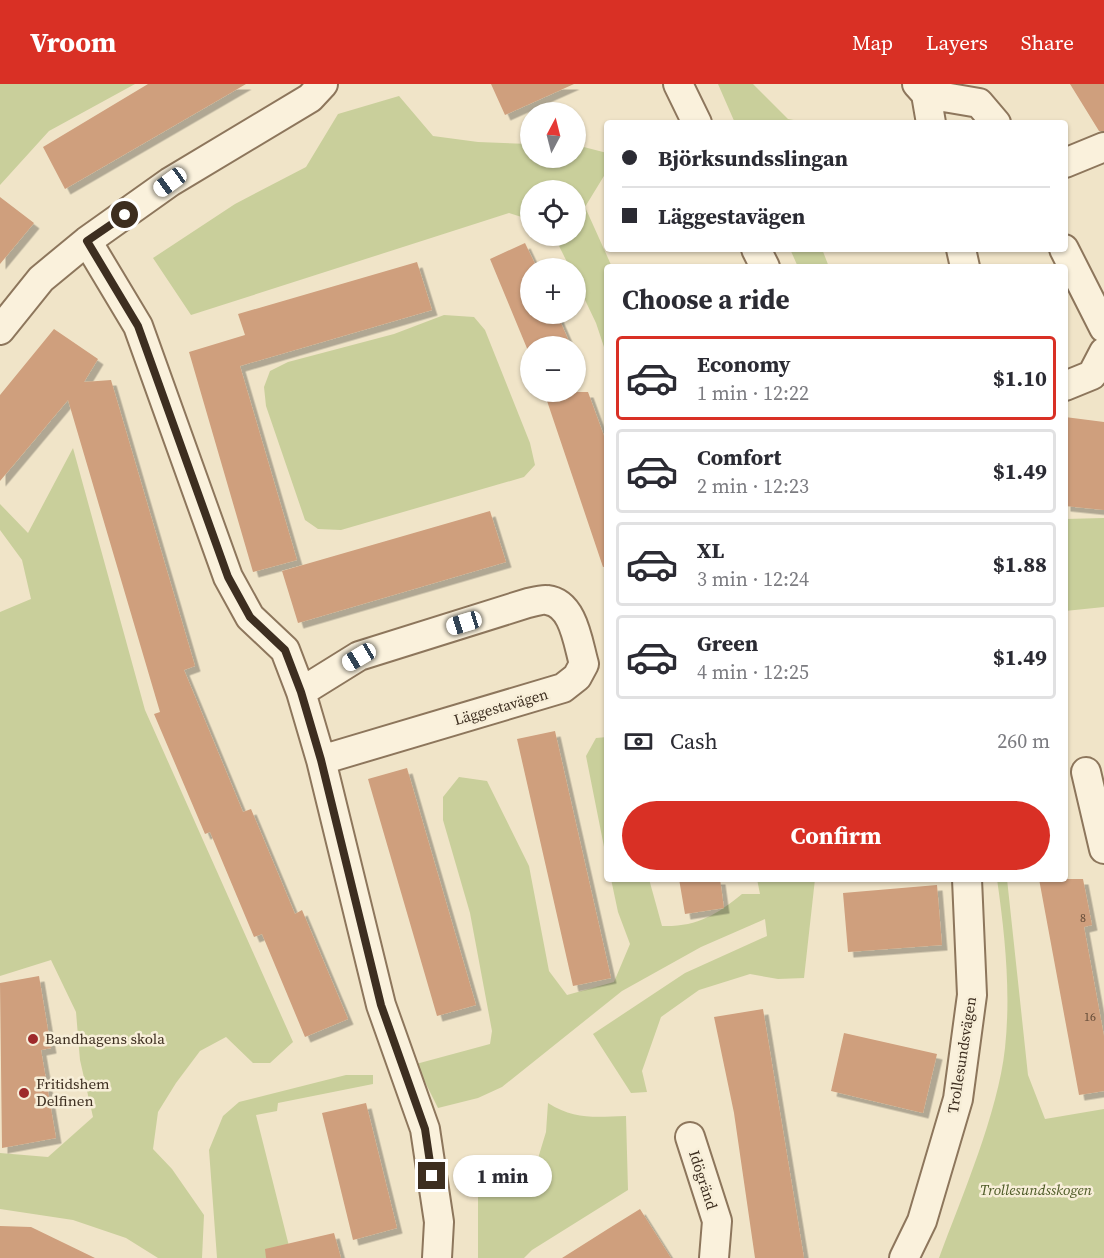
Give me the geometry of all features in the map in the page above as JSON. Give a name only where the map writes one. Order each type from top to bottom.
[{"type":"street","points":[[0,330],[41,279],[87,241],[170,182],[310,98],[323,84]]},
{"type":"street","points":[[678,84],[696,120]]},
{"type":"street","points":[[930,120],[922,89],[988,103]]},
{"type":"street","points":[[1068,162],[1104,147]]},
{"type":"street","points":[[87,241],[138,326],[228,577],[250,617],[285,650],[301,692],[321,760],[381,1005],[425,1129],[439,1222],[437,1258]]},
{"type":"street","points":[[1066,252],[1104,328]]},
{"type":"street","points":[[1068,385],[1092,375],[1104,352]]},
{"type":"street","name":"Läggestavägen","points":[[301,692],[359,657],[528,603],[548,600],[561,607],[573,622],[584,664],[577,676],[563,688],[321,760]]},
{"type":"street","points":[[1085,771],[1104,849]]},
{"type":"street","name":"Trollesundsvägen","points":[[904,1258],[922,1221],[958,1099],[972,995],[967,882]]},
{"type":"street","name":"Idögränd","points":[[690,1137],[717,1221],[714,1258]]},
{"type":"green space","points":[[0,84],[135,84],[49,131],[0,185]]},
{"type":"green space","points":[[718,84],[753,84],[788,119],[794,120],[734,120]]},
{"type":"green space","points":[[399,96],[433,136],[478,142],[520,144],[520,168],[586,168],[586,148],[604,152],[604,176],[586,205],[586,180],[520,180],[520,216],[509,213],[191,315],[153,258],[235,204],[306,167],[338,114]]},
{"type":"green space","points":[[586,209],[611,264],[604,264],[604,347],[586,302],[586,258],[565,258],[559,246],[586,246]]},
{"type":"green space","points":[[791,252],[823,252],[828,264],[797,264]]},
{"type":"green space","points":[[444,315],[474,317],[485,330],[530,443],[535,465],[524,477],[341,530],[318,529],[305,520],[266,406],[264,387],[270,371],[288,362],[394,334]]},
{"type":"green space","points":[[73,448],[145,710],[293,1042],[270,1063],[253,1063],[226,1037],[200,1051],[158,1112],[153,1149],[172,1169],[204,1215],[202,1258],[158,1258],[126,1238],[73,1220],[0,1209],[0,1153],[48,1157],[93,1117],[80,1060],[76,1012],[51,960],[0,976],[0,612],[31,599],[22,560],[0,530],[0,504],[28,533]]},
{"type":"green space","points":[[1104,518],[1104,607],[1068,611],[1068,519]]},
{"type":"green space","points":[[604,737],[604,847],[586,756],[596,738]]},
{"type":"green space","points":[[459,777],[487,781],[529,866],[549,971],[567,995],[614,982],[630,944],[618,912],[612,882],[650,882],[662,926],[674,926],[696,922],[714,914],[742,894],[760,894],[758,882],[815,882],[804,978],[778,979],[750,974],[699,990],[661,1017],[642,1071],[647,1092],[631,1093],[593,1034],[685,973],[767,936],[765,919],[701,947],[622,991],[502,1087],[478,1098],[438,1108],[416,1064],[490,1044],[492,1031],[470,913],[443,820],[443,797]]},
{"type":"green space","name":"Trollesundsskogen","points":[[997,882],[1007,882],[1028,1075],[1045,1119],[1104,1109],[1104,1258],[939,1258],[987,1127],[1001,1073],[1007,1027],[1006,963]]},
{"type":"green space","points":[[346,1075],[373,1075],[373,1084],[278,1103],[277,1111],[256,1115],[292,1258],[217,1258],[209,1150],[223,1116],[239,1102]]},
{"type":"green space","points":[[548,1103],[576,1115],[626,1116],[628,1190],[532,1250],[524,1258],[478,1258],[478,1173],[507,1186],[536,1165],[546,1132]]},
{"type":"building","points":[[148,84],[246,84],[65,189],[43,147]]},
{"type":"building","points":[[491,84],[574,84],[534,102],[520,102],[520,108],[505,115]]},
{"type":"building","points":[[1070,84],[1104,84],[1104,131],[1099,131]]},
{"type":"building","points":[[0,197],[34,223],[0,264]]},
{"type":"building","points":[[520,245],[526,246],[532,258],[520,258],[520,324],[561,324],[567,336],[522,336],[490,259]]},
{"type":"building","points":[[417,262],[432,310],[240,366],[297,560],[253,572],[189,352],[245,335],[238,314]]},
{"type":"building","points":[[54,329],[98,359],[84,382],[111,380],[195,666],[184,670],[243,812],[251,809],[295,914],[302,910],[348,1019],[305,1037],[262,934],[254,937],[210,832],[205,834],[154,714],[160,712],[68,400],[0,481],[0,395]]},
{"type":"building","points":[[586,392],[588,392],[604,436],[604,567],[547,402],[586,402]]},
{"type":"building","points":[[1068,417],[1104,422],[1104,510],[1068,506]]},
{"type":"building","points":[[490,511],[506,562],[298,623],[282,571]]},
{"type":"building","points":[[555,731],[611,978],[573,986],[517,739]]},
{"type":"building","points":[[407,768],[476,1005],[437,1016],[368,779]]},
{"type":"building","points":[[1068,879],[1083,879],[1092,925],[1084,927],[1104,1036],[1104,1091],[1079,1095],[1040,882],[1068,882]]},
{"type":"building","points":[[680,882],[720,882],[724,908],[685,914]]},
{"type":"building","points":[[937,885],[942,945],[848,952],[843,893]]},
{"type":"building","name":"Fritidshem Delfinen","points":[[39,976],[51,1048],[41,1050],[56,1138],[2,1148],[0,983]]},
{"type":"building","points":[[763,1009],[804,1258],[755,1258],[734,1113],[714,1017]]},
{"type":"building","points":[[844,1033],[937,1054],[923,1113],[831,1091]]},
{"type":"building","points":[[366,1103],[397,1228],[353,1240],[322,1113]]},
{"type":"building","points":[[640,1209],[671,1258],[562,1258],[611,1227]]},
{"type":"building","points":[[0,1226],[31,1227],[95,1258],[0,1258]]},
{"type":"building","points":[[334,1233],[341,1258],[266,1258],[265,1249]]},
{"type":"place","name":"Bandhagens skola","points":[[33,1039]]},
{"type":"place","name":"Fritidshem Delfinen","points":[[24,1093]]},
{"type":"route","points":[[125,215],[87,241],[138,326],[228,577],[250,617],[285,650],[301,692],[321,760],[381,1005],[425,1129],[432,1176]]}]
